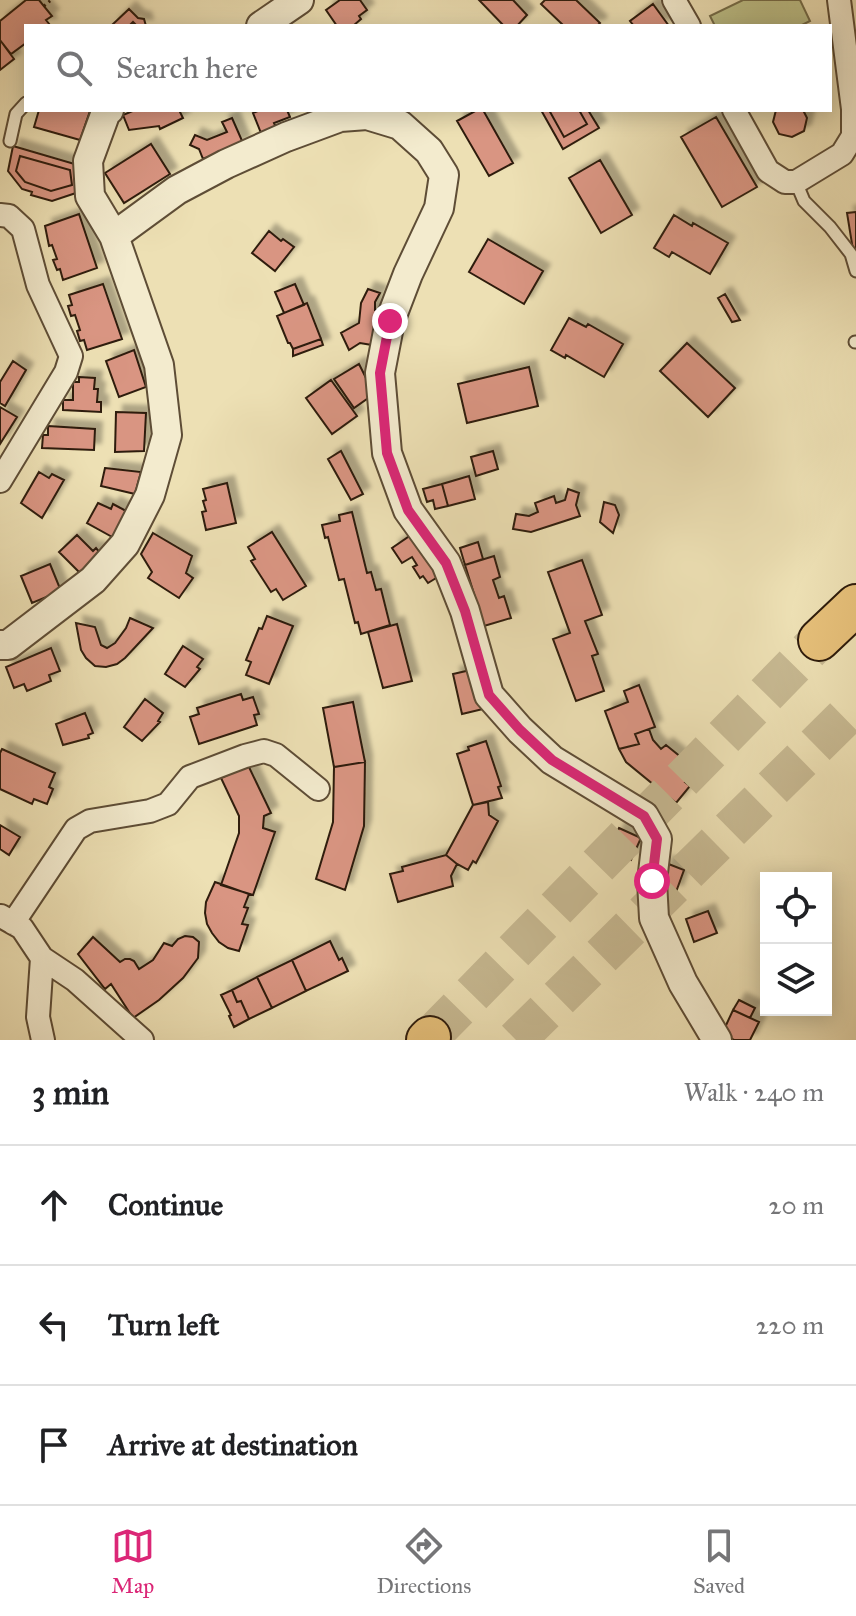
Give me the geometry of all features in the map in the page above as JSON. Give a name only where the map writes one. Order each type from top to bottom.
[{"type":"highway","points":[[819,640],[856,605]]},
{"type":"street","points":[[264,24],[299,0]]},
{"type":"street","points":[[674,0],[688,24]]},
{"type":"street","points":[[735,112],[768,171],[785,182],[796,182],[842,154],[853,136],[853,109],[839,0]]},
{"type":"street","points":[[0,645],[8,645],[93,580],[125,544],[150,495],[167,435],[159,365],[114,236],[90,196],[88,161],[106,112]]},
{"type":"street","points":[[114,236],[177,190],[226,164],[340,117],[367,115],[400,125],[429,151],[444,175],[439,208],[390,321],[380,373],[387,453],[408,510],[446,563],[465,611],[489,695],[552,760],[644,816],[657,839],[652,881],[654,918],[683,983],[717,1040]]},
{"type":"street","points":[[0,215],[9,216],[23,229],[38,285],[71,356],[66,372],[0,481]]},
{"type":"street","points":[[142,1040],[75,980],[42,958],[22,928],[6,919],[76,829],[90,821],[150,811],[168,804],[190,777],[264,751],[276,755],[318,789]]},
{"type":"street","points":[[42,958],[38,1017],[43,1040]]},
{"type":"lane","points":[[10,141],[16,114],[24,105]]},
{"type":"lane","points":[[796,182],[804,201],[851,254],[856,271]]},
{"type":"path","points":[[44,6],[51,0]]},
{"type":"green space","points":[[743,0],[800,0],[810,21],[804,24],[714,24],[710,16]]},
{"type":"building","points":[[26,0],[39,0],[52,16],[46,20],[49,24],[24,24],[24,44],[11,54],[0,40],[0,21]]},
{"type":"building","points":[[340,0],[360,0],[367,10],[355,24],[336,24],[326,10]]},
{"type":"building","points":[[479,0],[513,0],[527,15],[519,24],[502,24]]},
{"type":"building","points":[[545,0],[576,0],[600,23],[562,24],[541,4]]},
{"type":"building","points":[[653,4],[668,24],[632,24],[630,21]]},
{"type":"building","points":[[129,9],[138,18],[144,19],[145,24],[133,22],[113,24]]},
{"type":"building","points":[[0,40],[14,59],[0,70]]},
{"type":"building","points":[[38,112],[90,112],[80,140],[34,127]]},
{"type":"building","points":[[130,112],[180,112],[183,118],[160,129],[159,126],[129,130],[123,115]]},
{"type":"building","points":[[288,112],[290,117],[274,123],[276,127],[261,133],[253,113]]},
{"type":"building","points":[[473,112],[484,112],[513,163],[489,176],[457,121]]},
{"type":"building","points":[[542,112],[550,112],[564,137],[587,124],[580,112],[589,112],[599,128],[563,149]]},
{"type":"building","points":[[550,112],[580,112],[587,124],[564,137]]},
{"type":"building","points":[[776,112],[804,112],[807,118],[804,131],[792,137],[779,134],[773,122]]},
{"type":"building","points":[[716,117],[757,187],[722,207],[681,137]]},
{"type":"building","points":[[232,118],[243,143],[203,159],[199,149],[190,145],[195,135],[207,140],[227,132],[222,122]]},
{"type":"building","points":[[151,144],[170,174],[124,203],[105,173]]},
{"type":"building","points":[[13,146],[78,165],[82,191],[52,201],[22,189],[8,171]],"holes":[[[20,156],[70,170],[72,185],[51,191],[25,182],[16,171]]]},
{"type":"building","points":[[20,156],[70,170],[72,185],[51,191],[25,182],[16,171]]},
{"type":"building","points":[[600,160],[632,215],[601,233],[569,178]]},
{"type":"building","points":[[856,212],[856,250],[853,250],[847,213]]},
{"type":"building","points":[[79,214],[97,268],[63,280],[53,260],[57,259],[52,245],[49,246],[45,226]]},
{"type":"building","points":[[674,215],[728,243],[710,274],[672,252],[669,257],[654,248]]},
{"type":"building","points":[[269,231],[294,247],[275,271],[252,253]]},
{"type":"building","points":[[488,239],[543,271],[524,304],[469,272]]},
{"type":"building","points":[[103,284],[122,339],[87,350],[84,340],[80,341],[75,315],[71,316],[69,295]]},
{"type":"building","points":[[295,284],[304,305],[284,313],[275,292]]},
{"type":"building","points":[[368,289],[380,293],[375,302],[375,310],[381,310],[378,346],[360,343],[349,350],[341,333],[359,323],[361,303]]},
{"type":"building","points":[[725,294],[740,320],[732,322],[718,298]]},
{"type":"building","points":[[307,303],[321,339],[293,349],[277,316]]},
{"type":"building","points":[[569,318],[586,327],[588,324],[623,344],[604,377],[551,350]]},
{"type":"building","points":[[321,339],[323,345],[293,356],[293,349]]},
{"type":"building","points":[[687,343],[735,388],[708,417],[660,371]]},
{"type":"building","points":[[134,350],[146,387],[119,397],[106,361]]},
{"type":"building","points":[[13,361],[26,370],[5,406],[0,403],[0,382]]},
{"type":"building","points":[[359,364],[374,394],[354,408],[334,379]]},
{"type":"building","points":[[529,367],[538,406],[467,423],[458,384]]},
{"type":"building","points":[[79,377],[95,378],[94,389],[98,389],[97,402],[101,402],[101,412],[63,410],[63,400],[73,400],[73,382],[79,382]]},
{"type":"building","points":[[331,380],[357,416],[332,434],[306,398]]},
{"type":"building","points":[[0,407],[17,417],[0,444]]},
{"type":"building","points":[[116,412],[146,413],[144,451],[115,452]]},
{"type":"building","points":[[48,426],[95,429],[94,450],[42,448],[43,435],[48,435]]},
{"type":"building","points":[[341,451],[363,494],[351,500],[328,459]]},
{"type":"building","points":[[493,451],[498,469],[476,476],[471,457]]},
{"type":"building","points":[[105,468],[141,472],[135,494],[101,486]]},
{"type":"building","points":[[39,472],[49,478],[52,474],[64,480],[42,518],[21,503]]},
{"type":"building","points":[[469,476],[475,499],[448,506],[442,484]]},
{"type":"building","points":[[227,483],[236,523],[206,530],[202,512],[206,511],[203,489]]},
{"type":"building","points":[[442,484],[448,506],[435,509],[433,500],[427,502],[423,489]]},
{"type":"building","points":[[568,489],[579,493],[576,505],[580,516],[531,532],[513,529],[516,514],[529,516],[538,512],[535,503],[554,496],[556,503],[565,500]]},
{"type":"building","points":[[604,502],[615,505],[619,515],[613,533],[600,522]]},
{"type":"building","points":[[98,503],[111,509],[113,504],[128,512],[114,538],[87,523]]},
{"type":"building","points":[[352,512],[367,573],[371,572],[376,590],[381,589],[390,625],[361,634],[358,622],[355,623],[344,579],[339,580],[322,525],[340,521],[339,515]]},
{"type":"building","points":[[272,532],[306,586],[283,600],[276,589],[271,592],[251,561],[255,559],[248,547]]},
{"type":"building","points":[[153,533],[192,556],[186,573],[193,578],[179,598],[148,578],[152,572],[141,554]]},
{"type":"building","points":[[414,533],[441,575],[428,583],[423,576],[420,578],[413,567],[417,565],[412,557],[402,563],[392,548]]},
{"type":"building","points":[[77,535],[93,551],[96,548],[101,554],[81,574],[59,552]]},
{"type":"building","points":[[478,542],[483,559],[465,565],[460,548]]},
{"type":"building","points":[[494,556],[500,577],[493,580],[499,598],[504,596],[511,618],[484,626],[465,565]]},
{"type":"building","points":[[582,560],[602,615],[585,621],[598,654],[592,656],[604,691],[576,701],[553,639],[570,633],[548,572]]},
{"type":"building","points":[[50,564],[61,591],[32,603],[21,576]]},
{"type":"building","points":[[267,616],[293,626],[269,684],[246,675],[251,662],[246,660]]},
{"type":"building","points":[[130,618],[153,628],[125,658],[106,667],[95,666],[86,658],[81,650],[76,623],[95,627],[101,645],[107,648],[115,643]]},
{"type":"building","points":[[397,624],[412,681],[383,688],[368,632]]},
{"type":"building","points":[[183,646],[203,659],[197,667],[200,669],[185,687],[165,674]]},
{"type":"building","points":[[51,648],[60,671],[49,675],[51,681],[27,691],[24,684],[14,688],[6,667]]},
{"type":"building","points":[[475,669],[483,709],[462,714],[453,674]]},
{"type":"building","points":[[639,685],[655,727],[635,734],[639,744],[619,749],[605,711],[628,702],[624,691]]},
{"type":"building","points":[[241,694],[243,700],[253,697],[259,714],[254,715],[257,725],[199,744],[190,717],[199,714],[197,708]]},
{"type":"building","points":[[145,699],[163,713],[160,722],[142,741],[124,727]]},
{"type":"building","points":[[353,702],[365,762],[334,767],[323,708]]},
{"type":"building","points":[[85,713],[93,733],[88,735],[89,738],[63,745],[56,724]]},
{"type":"building","points":[[649,729],[661,749],[666,745],[687,762],[684,767],[692,773],[685,782],[690,786],[676,803],[626,762],[619,749],[639,744],[635,734]]},
{"type":"building","points":[[486,741],[502,798],[473,805],[457,754]]},
{"type":"building","points":[[2,749],[55,773],[47,804],[34,799],[32,804],[0,789]]},
{"type":"building","points":[[365,762],[364,826],[345,890],[316,879],[333,822],[334,767]]},
{"type":"building","points":[[248,765],[271,813],[264,816],[263,828],[275,832],[253,895],[221,885],[239,833],[239,816],[221,778]]},
{"type":"building","points":[[488,802],[489,815],[498,821],[476,863],[473,861],[468,870],[446,855],[473,805]]},
{"type":"building","points":[[0,825],[20,837],[9,855],[0,849]]},
{"type":"building","points":[[619,828],[641,838],[631,860],[609,850]]},
{"type":"building","points":[[446,855],[457,864],[451,876],[453,886],[398,902],[390,874],[403,871],[402,867]]},
{"type":"building","points":[[666,863],[684,870],[676,892],[658,886]]},
{"type":"building","points":[[215,882],[249,894],[242,924],[248,925],[239,951],[219,942],[207,924],[206,902]]},
{"type":"building","points":[[708,911],[717,933],[694,942],[686,919]]},
{"type":"building","points":[[185,936],[199,942],[198,958],[183,978],[133,1018],[111,984],[105,989],[78,954],[93,937],[120,962],[130,959],[139,969],[153,960],[164,943],[172,946]]},
{"type":"building","points":[[330,941],[348,971],[306,991],[292,960]]},
{"type":"building","points":[[292,960],[306,991],[272,1008],[257,977]]},
{"type":"building","points":[[257,977],[272,1008],[249,1019],[232,990]]},
{"type":"building","points":[[232,990],[249,1019],[234,1027],[221,995]]},
{"type":"building","points":[[739,1000],[755,1008],[750,1018],[733,1010]]},
{"type":"building","points":[[733,1010],[759,1022],[750,1040],[734,1040],[722,1034]]},
{"type":"tunnel","points":[[430,1037],[819,640]]},
{"type":"tunnel","points":[[516,1040],[856,706]]},
{"type":"route","points":[[390,321],[380,373],[387,453],[408,510],[446,563],[465,611],[489,695],[552,760],[644,816],[657,839],[652,881]]}]
